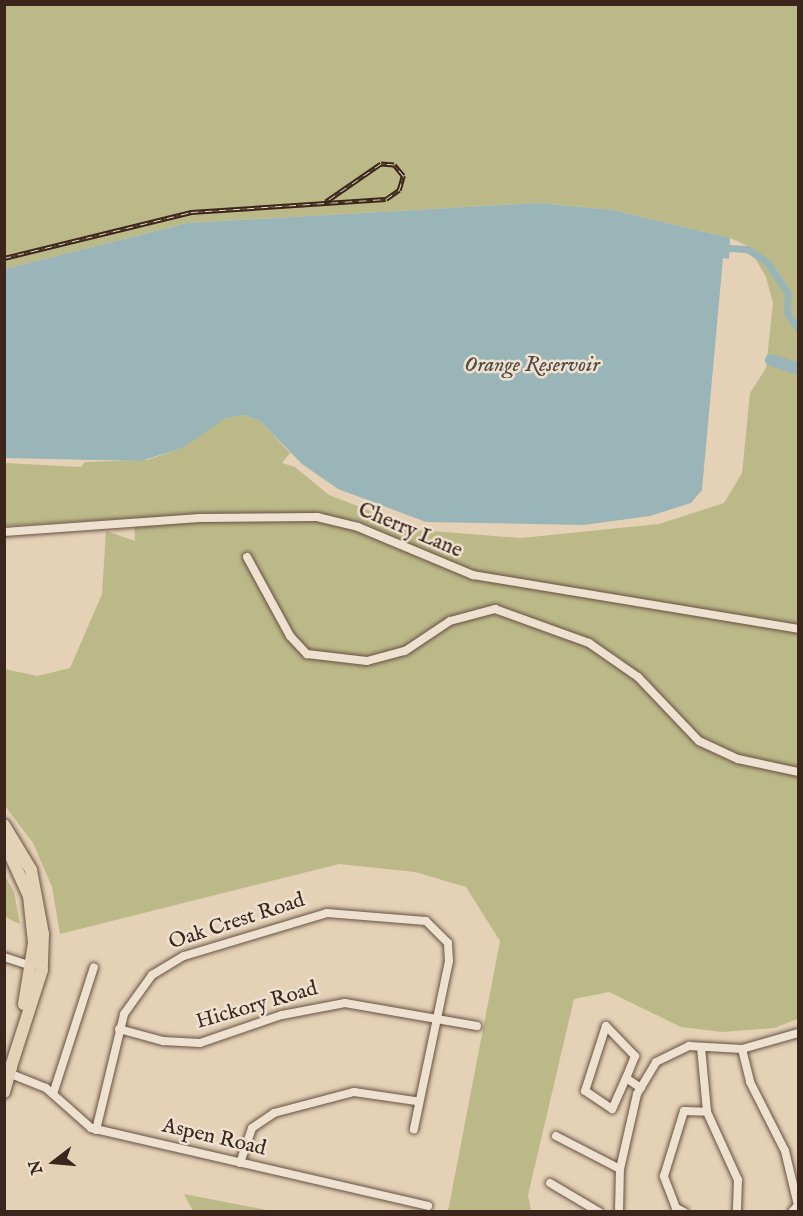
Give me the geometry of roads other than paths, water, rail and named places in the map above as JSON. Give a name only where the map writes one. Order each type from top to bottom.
[{"type":"main road","points":[[4,825],[24,855],[39,898],[37,968],[7,1073],[4,1092]]},
{"type":"main road","points":[[4,841],[29,896],[37,968]]},
{"type":"street","name":"Cherry Lane","points":[[4,532],[219,517],[317,517],[366,530],[439,566],[473,575],[798,629]]},
{"type":"street","points":[[247,557],[290,636],[307,654],[367,662],[405,651],[450,621],[495,609],[589,643],[638,677],[699,741],[738,759],[798,772]]},
{"type":"street","name":"Oak Crest Road","points":[[96,1130],[119,1029],[130,999],[167,964],[327,913],[426,921],[438,928],[449,953],[437,1018],[416,1101],[414,1129]]},
{"type":"street","points":[[4,957],[37,968]]},
{"type":"street","points":[[53,1094],[94,967]]},
{"type":"street","name":"Hickory Road","points":[[119,1029],[163,1041],[200,1042],[282,1015],[345,1003],[477,1026]]},
{"type":"street","points":[[606,1026],[635,1056],[626,1078],[612,1109],[585,1091],[606,1026]]},
{"type":"street","points":[[620,1212],[620,1169],[641,1088],[657,1062],[689,1046],[742,1049],[798,1033]]},
{"type":"street","points":[[701,1047],[707,1112],[738,1180],[737,1212]]},
{"type":"street","points":[[742,1049],[750,1082],[785,1151],[798,1205],[792,1212]]},
{"type":"street","name":"Aspen Road","points":[[7,1073],[53,1094],[75,1118],[96,1130],[428,1206]]},
{"type":"street","points":[[626,1078],[641,1088]]},
{"type":"street","points":[[240,1163],[252,1128],[274,1113],[354,1092],[416,1101]]},
{"type":"street","points":[[684,1212],[676,1208],[664,1176],[684,1111],[707,1112]]},
{"type":"street","points":[[556,1136],[620,1169]]},
{"type":"street","points":[[550,1183],[598,1212]]},
{"type":"water","name":"Orange Reservoir","points":[[538,203],[613,210],[730,238],[729,259],[723,258],[702,490],[691,503],[650,516],[584,525],[426,522],[338,489],[302,464],[260,421],[244,415],[226,418],[182,448],[141,461],[5,458],[5,269],[187,223]]},
{"type":"waterway","points":[[729,248],[747,249],[767,262],[788,293],[787,313],[798,328]]},
{"type":"waterway","points":[[771,360],[798,369]]},
{"type":"railway","points":[[4,258],[191,212],[386,199],[399,190],[403,176],[394,165],[381,164],[326,202]]}]
